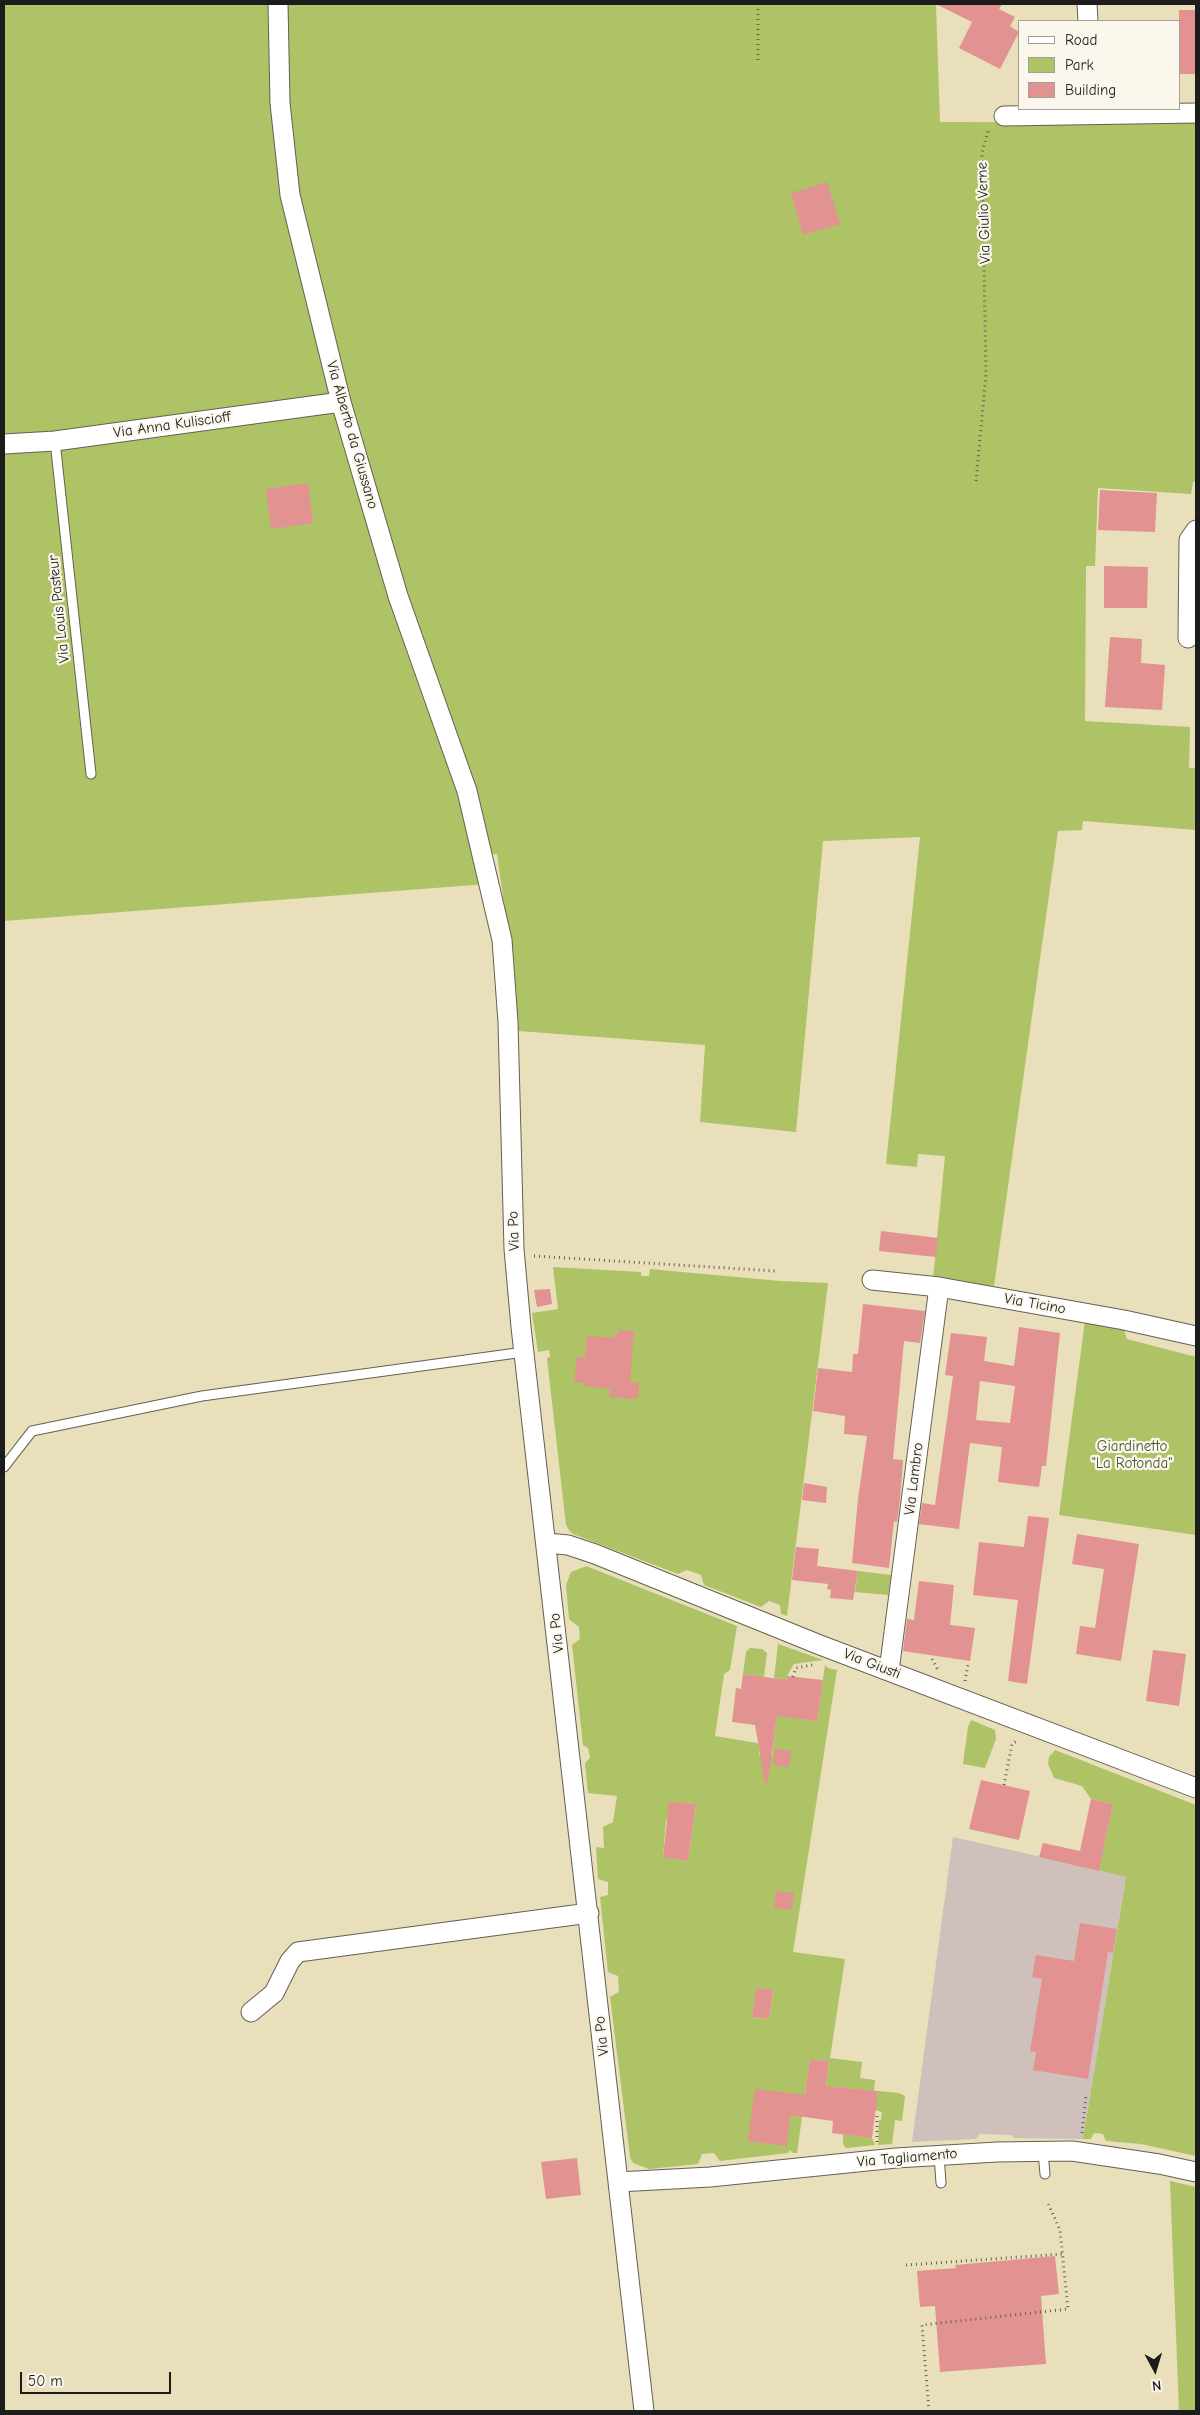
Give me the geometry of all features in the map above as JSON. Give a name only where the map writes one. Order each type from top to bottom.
[{"type":"street","name":"Via Alberto da Giussano","points":[[278,4],[280,103],[290,195],[341,402],[398,596],[468,790],[484,855]]},
{"type":"street","points":[[1087,4],[1088,20]]},
{"type":"street","points":[[1004,116],[1196,113]]},
{"type":"street","name":"Via Anna Kuliscioff","points":[[4,444],[55,440],[341,402]]},
{"type":"street","points":[[1188,638],[1189,540],[1196,530]]},
{"type":"street","name":"Via Po","points":[[484,855],[502,940],[508,1022],[515,1255],[524,1352],[644,2411]]},
{"type":"street","name":"Via Ticino","points":[[872,1280],[939,1287],[1124,1320],[1196,1336]]},
{"type":"street","name":"Via Lambro","points":[[889,1671],[939,1287]]},
{"type":"street","name":"Via Giusti","points":[[547,1543],[577,1548],[889,1671],[1196,1788]]},
{"type":"street","points":[[251,2012],[274,1993],[290,1960],[298,1952],[589,1913]]},
{"type":"street","name":"Via Tagliamento","points":[[618,2182],[710,2177],[939,2154],[1042,2152],[1086,2153],[1196,2172]]},
{"type":"lane","name":"Via Louis Pasteur","points":[[55,440],[91,774]]},
{"type":"lane","points":[[4,1467],[32,1432],[202,1396],[524,1352]]},
{"type":"lane","points":[[1042,2152],[1045,2174]]},
{"type":"lane","points":[[939,2154],[941,2183]]},
{"type":"path","points":[[758,4],[758,60]]},
{"type":"path","name":"Via Giulio Verne","points":[[976,481],[986,374],[982,152],[990,125],[1004,116]]},
{"type":"path","points":[[515,1255],[775,1271]]},
{"type":"path","points":[[932,1660],[938,1670]]},
{"type":"path","points":[[792,1676],[796,1668],[824,1663]]},
{"type":"path","points":[[965,1682],[968,1664]]},
{"type":"path","points":[[1004,1785],[1012,1744],[1015,1742]]},
{"type":"path","points":[[1081,2139],[1086,2096]]},
{"type":"path","points":[[877,2115],[877,2142]]},
{"type":"path","points":[[929,2411],[922,2325],[1068,2309],[1060,2230],[1047,2200]]},
{"type":"path","points":[[906,2266],[1063,2254]]},
{"type":"shaded area","points":[[953,1837],[1126,1876],[1083,2139],[1014,2138],[1011,2135],[980,2134],[976,2139],[912,2142]]},
{"type":"green space","points":[[4,4],[936,4],[940,122],[1196,123],[1196,481],[1193,482],[1191,494],[1098,488],[1095,566],[1086,566],[1085,721],[1190,727],[1189,768],[1196,768],[1196,830],[1083,821],[1082,830],[1058,831],[994,1286],[933,1280],[945,1156],[918,1154],[917,1167],[886,1164],[920,837],[823,841],[796,1132],[700,1122],[705,1045],[518,1031],[514,975],[497,854],[482,855],[487,884],[4,921]]},
{"type":"green space","points":[[553,1267],[641,1272],[641,1276],[649,1276],[650,1269],[780,1281],[828,1283],[787,1616],[781,1614],[780,1605],[769,1601],[761,1607],[704,1585],[701,1575],[687,1570],[678,1574],[573,1534],[569,1530],[566,1525],[547,1358],[550,1357],[549,1350],[538,1352],[532,1313],[558,1309]]},
{"type":"green space","name":"Giardinetto \"La Rotonda\"","points":[[1085,1321],[1124,1329],[1127,1339],[1196,1357],[1196,1535],[1059,1515]]},
{"type":"green space","points":[[586,1566],[737,1626],[730,1670],[724,1674],[715,1736],[757,1743],[760,1746],[759,1755],[772,1757],[781,1679],[774,1678],[778,1644],[823,1660],[794,1664],[787,1676],[782,1716],[817,1721],[825,1665],[828,1668],[837,1670],[793,1952],[845,1959],[830,2058],[862,2062],[860,2078],[875,2080],[874,2091],[826,2086],[829,2061],[810,2059],[797,2153],[793,2153],[790,2150],[788,2153],[720,2161],[714,2153],[702,2154],[698,2164],[649,2169],[633,2163],[630,2157],[610,1997],[619,1992],[618,1976],[608,1972],[600,1897],[608,1895],[608,1882],[598,1879],[596,1847],[604,1848],[603,1827],[613,1822],[617,1796],[588,1793],[585,1763],[590,1758],[588,1748],[583,1745],[572,1645],[580,1639],[579,1627],[569,1619],[566,1585],[571,1572]],"holes":[[[683,1803],[696,1804],[688,1861],[663,1856],[666,1820],[681,1822]],[[757,1988],[773,1991],[769,2019],[752,2017]]]},
{"type":"green space","points":[[858,1571],[891,1575],[888,1595],[855,1592]]},
{"type":"green space","points":[[750,1648],[762,1649],[767,1653],[764,1677],[743,1674],[746,1652]]},
{"type":"green space","points":[[971,1720],[995,1730],[996,1739],[985,1768],[963,1764],[968,1727]]},
{"type":"green space","points":[[1055,1750],[1196,1805],[1196,2156],[1141,2144],[1106,2141],[1103,2134],[1094,2133],[1091,2139],[1083,2139],[1126,1877],[1099,1870],[1113,1804],[1091,1799],[1082,1786],[1054,1778],[1048,1764],[1049,1757]]},
{"type":"green space","points":[[878,2091],[899,2093],[905,2096],[902,2121],[895,2120],[892,2144],[878,2145],[879,2120],[881,2120],[882,2112],[875,2110]]},
{"type":"green space","points":[[843,2134],[872,2138],[875,2145],[846,2148],[843,2144]]},
{"type":"green space","points":[[1170,2181],[1196,2187],[1196,2411],[1179,2411]]},
{"type":"building","points":[[936,4],[1002,4],[999,9],[1015,17],[1010,26],[1018,31],[1018,34],[1000,69],[959,48],[972,22]]},
{"type":"building","points":[[1179,10],[1196,10],[1196,74],[1180,74]]},
{"type":"building","points":[[827,182],[840,224],[803,235],[791,193]]},
{"type":"building","points":[[308,483],[313,523],[271,529],[266,489]]},
{"type":"building","points":[[1100,490],[1157,493],[1155,532],[1098,530]]},
{"type":"building","points":[[1104,566],[1148,567],[1147,608],[1104,608]]},
{"type":"building","points":[[1110,637],[1142,639],[1141,663],[1165,665],[1162,710],[1105,707]]},
{"type":"building","points":[[881,1231],[938,1238],[936,1257],[879,1251]]},
{"type":"building","points":[[550,1289],[552,1304],[537,1307],[534,1290]]},
{"type":"building","points":[[863,1304],[925,1311],[920,1343],[904,1341],[893,1459],[903,1460],[900,1500],[897,1522],[894,1521],[889,1568],[852,1563],[858,1499],[867,1436],[844,1434],[845,1416],[813,1411],[818,1368],[852,1372],[853,1354],[858,1354]]},
{"type":"building","points":[[1019,1327],[1060,1333],[1046,1466],[1042,1466],[1039,1487],[998,1482],[1002,1447],[970,1443],[959,1529],[919,1524],[922,1503],[935,1505],[953,1376],[945,1375],[951,1333],[987,1337],[984,1361],[1014,1366]],"holes":[[[980,1381],[1015,1386],[1010,1423],[976,1420]]]},
{"type":"building","points":[[618,1330],[634,1331],[630,1382],[639,1383],[638,1399],[609,1397],[610,1389],[584,1386],[584,1383],[574,1382],[577,1357],[585,1358],[587,1336],[614,1338],[614,1334],[618,1334]]},
{"type":"building","points":[[804,1483],[827,1487],[826,1503],[802,1500]]},
{"type":"building","points":[[1028,1516],[1049,1518],[1027,1684],[1008,1681],[1018,1600],[973,1595],[979,1542],[1024,1547]]},
{"type":"building","points":[[1077,1534],[1139,1544],[1121,1661],[1076,1654],[1080,1626],[1095,1628],[1104,1569],[1072,1564]]},
{"type":"building","points":[[796,1547],[819,1549],[817,1566],[858,1571],[853,1600],[830,1598],[831,1590],[827,1589],[828,1584],[792,1580]]},
{"type":"building","points":[[919,1581],[954,1585],[950,1625],[975,1628],[970,1661],[903,1651],[907,1619],[914,1620]]},
{"type":"building","points":[[1153,1650],[1186,1654],[1179,1706],[1146,1701]]},
{"type":"building","points":[[743,1674],[787,1680],[787,1676],[823,1680],[817,1721],[777,1716],[768,1783],[765,1783],[755,1725],[732,1722],[736,1688],[741,1689]]},
{"type":"building","points":[[775,1748],[791,1751],[789,1767],[773,1765]]},
{"type":"building","points":[[981,1780],[1030,1791],[1019,1840],[969,1829]]},
{"type":"building","points":[[1091,1799],[1113,1804],[1099,1871],[1039,1857],[1043,1843],[1080,1851]]},
{"type":"building","points":[[669,1802],[696,1804],[688,1861],[663,1857]]},
{"type":"building","points":[[776,1891],[794,1893],[792,1910],[774,1908]]},
{"type":"building","points":[[1080,1923],[1117,1929],[1113,1953],[1108,1952],[1088,2079],[1033,2070],[1036,2052],[1030,2051],[1042,1979],[1032,1977],[1036,1955],[1074,1961]]},
{"type":"building","points":[[756,1988],[773,1990],[769,2019],[752,2017]]},
{"type":"building","points":[[810,2059],[829,2061],[826,2086],[878,2091],[872,2138],[832,2133],[833,2121],[790,2115],[787,2146],[748,2141],[755,2089],[805,2095]]},
{"type":"building","points":[[577,2158],[581,2195],[546,2199],[541,2162]]},
{"type":"building","points":[[1055,2256],[1059,2294],[1041,2296],[1046,2364],[940,2372],[935,2306],[920,2307],[917,2271],[956,2268],[955,2265]]}]
